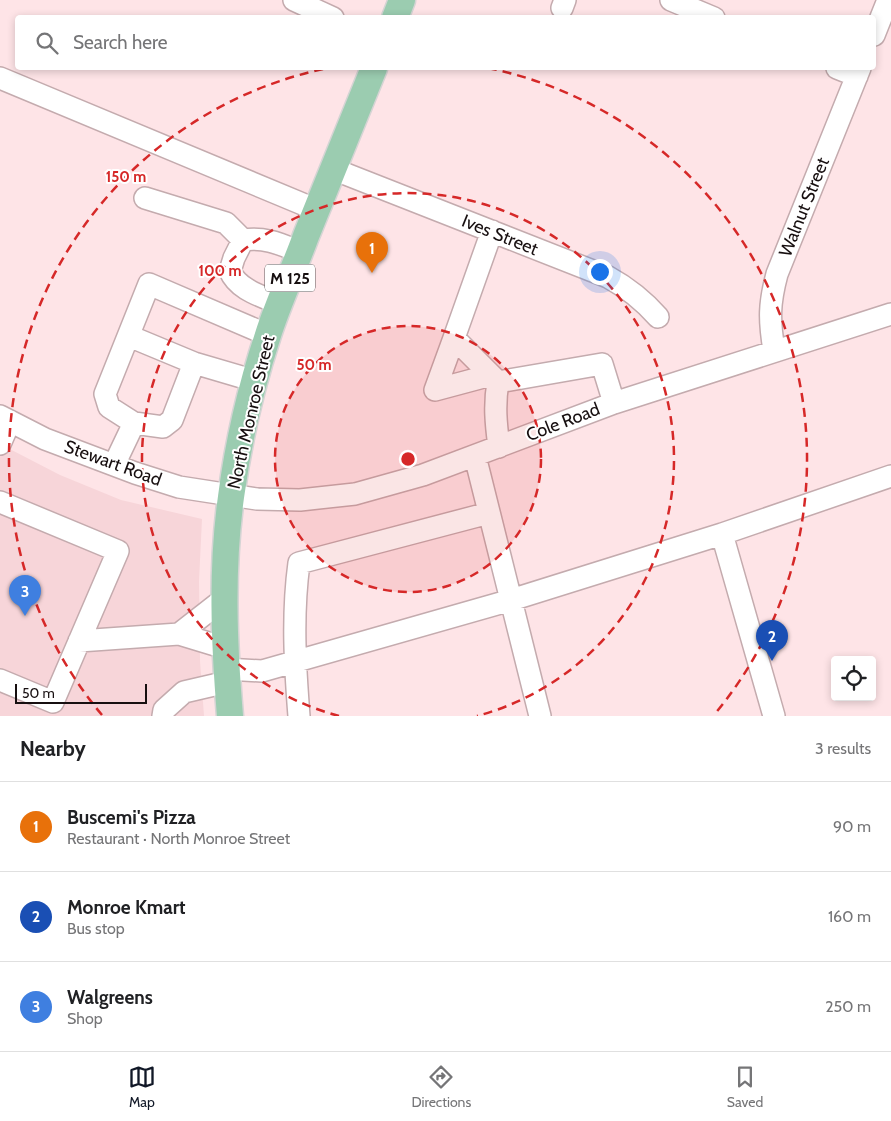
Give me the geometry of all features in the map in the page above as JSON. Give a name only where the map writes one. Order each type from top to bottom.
[{"type":"main road","points":[[396,15],[402,0]]},
{"type":"main road","name":"North Monroe Street","points":[[230,716],[226,667],[225,565],[231,496],[240,442],[268,335],[373,70]]},
{"type":"street","points":[[294,0],[326,15]]},
{"type":"street","points":[[670,0],[707,15]]},
{"type":"street","points":[[876,30],[888,0]]},
{"type":"street","name":"Walnut Street","points":[[774,350],[770,324],[770,299],[777,274],[859,72]]},
{"type":"street","points":[[0,78],[317,210]]},
{"type":"street","name":"Ives Street","points":[[333,168],[608,277],[642,299],[658,316]]},
{"type":"street","points":[[145,198],[226,223],[243,240],[268,240],[300,252]]},
{"type":"street","points":[[492,232],[435,390],[494,379],[602,364],[614,403]]},
{"type":"street","points":[[243,240],[230,271],[234,280],[243,287],[280,304]]},
{"type":"street","points":[[194,363],[172,420],[162,427],[134,423],[109,407],[105,394],[149,284],[268,335]]},
{"type":"street","name":"Cole Road","points":[[231,496],[300,500],[355,494],[423,475],[614,403],[774,350],[891,314]]},
{"type":"street","points":[[129,336],[194,363],[255,382]]},
{"type":"street","points":[[454,338],[494,379],[495,417],[499,447]]},
{"type":"street","points":[[0,444],[5,418]]},
{"type":"street","name":"Stewart Road","points":[[5,418],[45,439],[135,473],[179,487],[231,496]]},
{"type":"street","points":[[114,465],[134,423]]},
{"type":"street","points":[[474,456],[540,716]]},
{"type":"street","points":[[179,634],[226,667],[262,671],[511,600],[722,534],[891,476]]},
{"type":"street","points":[[0,502],[118,551],[53,702],[0,680]]},
{"type":"street","points":[[299,716],[294,661],[294,596],[299,563],[489,513]]},
{"type":"street","points":[[722,534],[774,716]]},
{"type":"street","points":[[79,641],[179,634],[225,598]]},
{"type":"street","points":[[162,716],[164,710],[184,692],[226,667]]},
{"type":"shaded area","points":[[0,444],[60,475],[121,500],[202,519],[199,581],[200,661],[204,716],[0,716]]},
{"type":"place","name":"Buscemi's Pizza","points":[[372,273]]},
{"type":"place","name":"Walgreens","points":[[25,616]]},
{"type":"place","name":"Monroe Kmart","points":[[772,661]]}]
